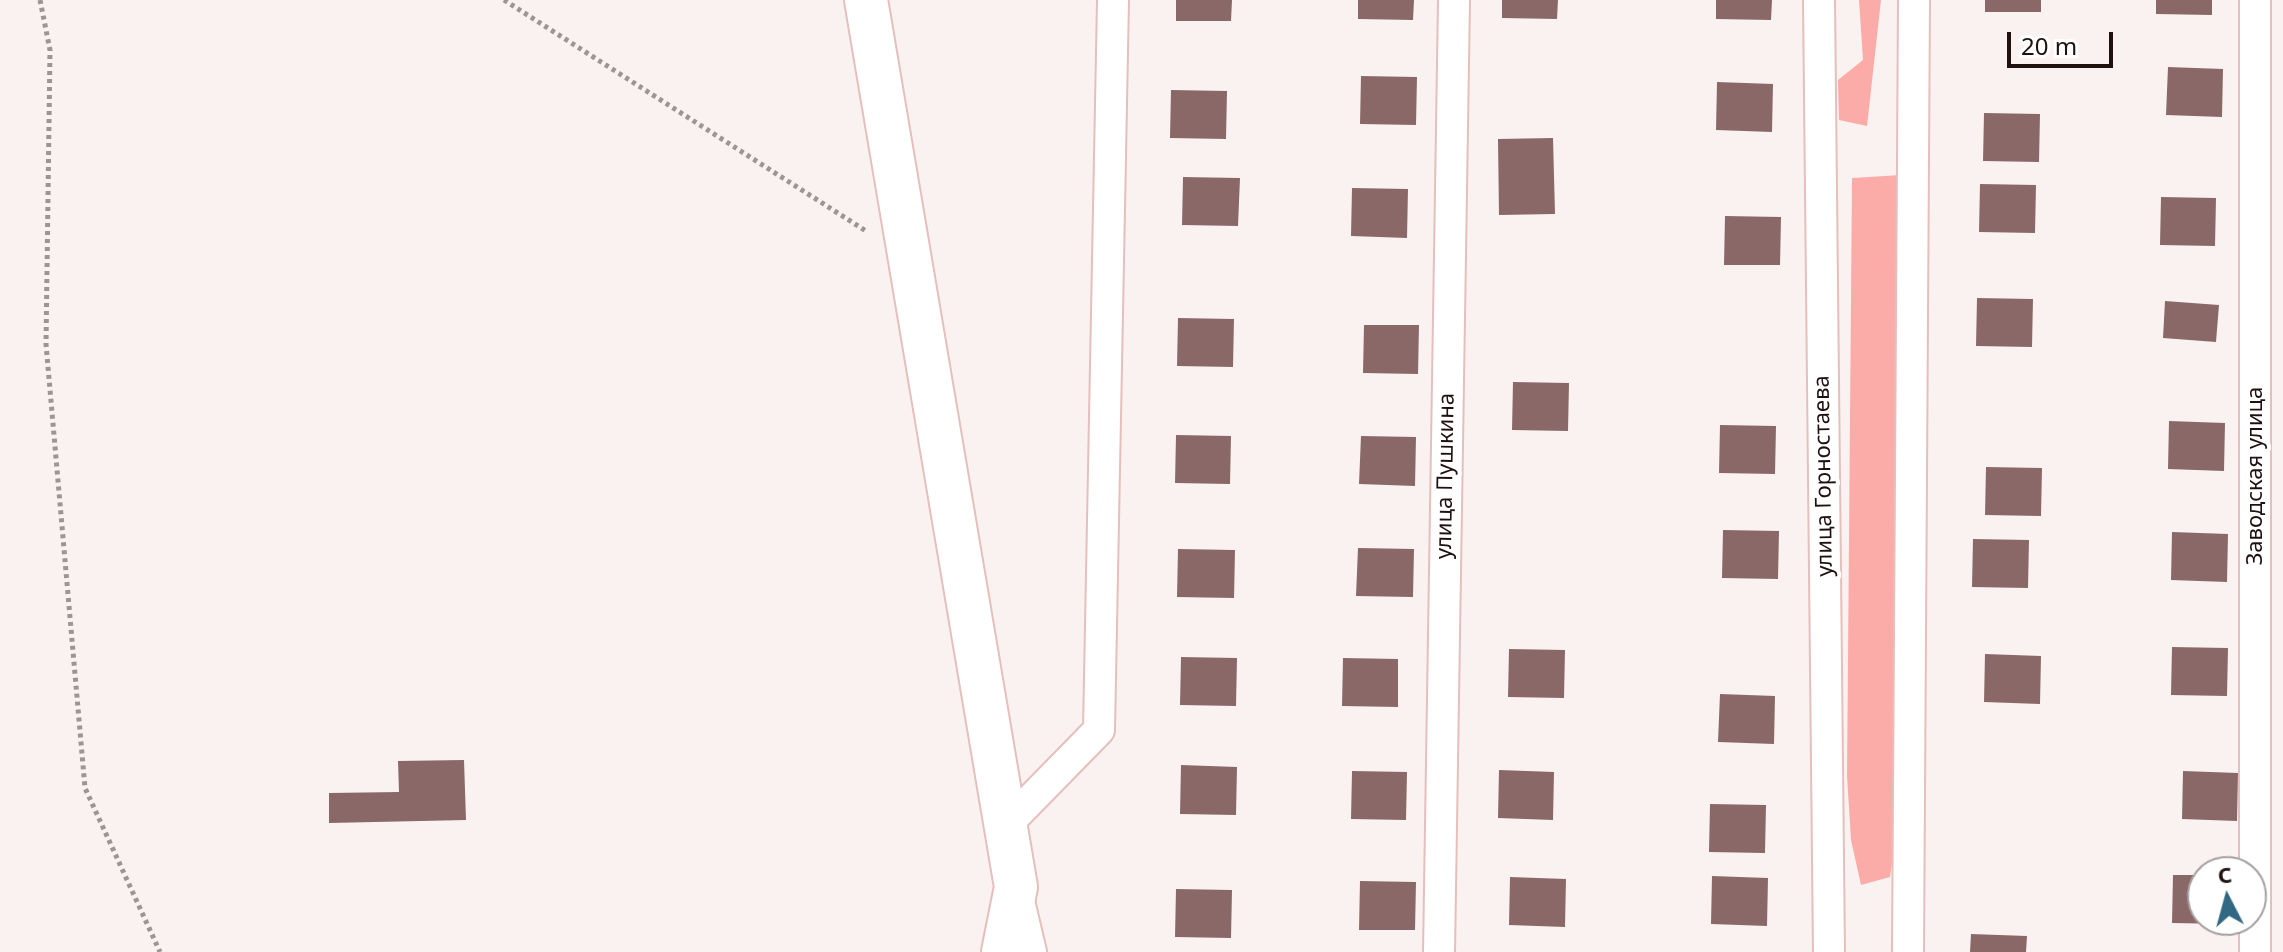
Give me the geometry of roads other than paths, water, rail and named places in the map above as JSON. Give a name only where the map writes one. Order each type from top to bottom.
[{"type":"main road","points":[[866,0],[1016,887],[1003,952]]},
{"type":"street","points":[[1006,825],[1099,730],[1113,0]]},
{"type":"street","name":"улица Пушкина","points":[[1439,952],[1454,0]]},
{"type":"street","name":"улица Горностаева","points":[[1819,0],[1829,952]]},
{"type":"street","points":[[1908,952],[1914,0]]},
{"type":"street","name":"Заводская улица","points":[[2255,0],[2255,952]]},
{"type":"street","points":[[1016,887],[1031,952]]}]
